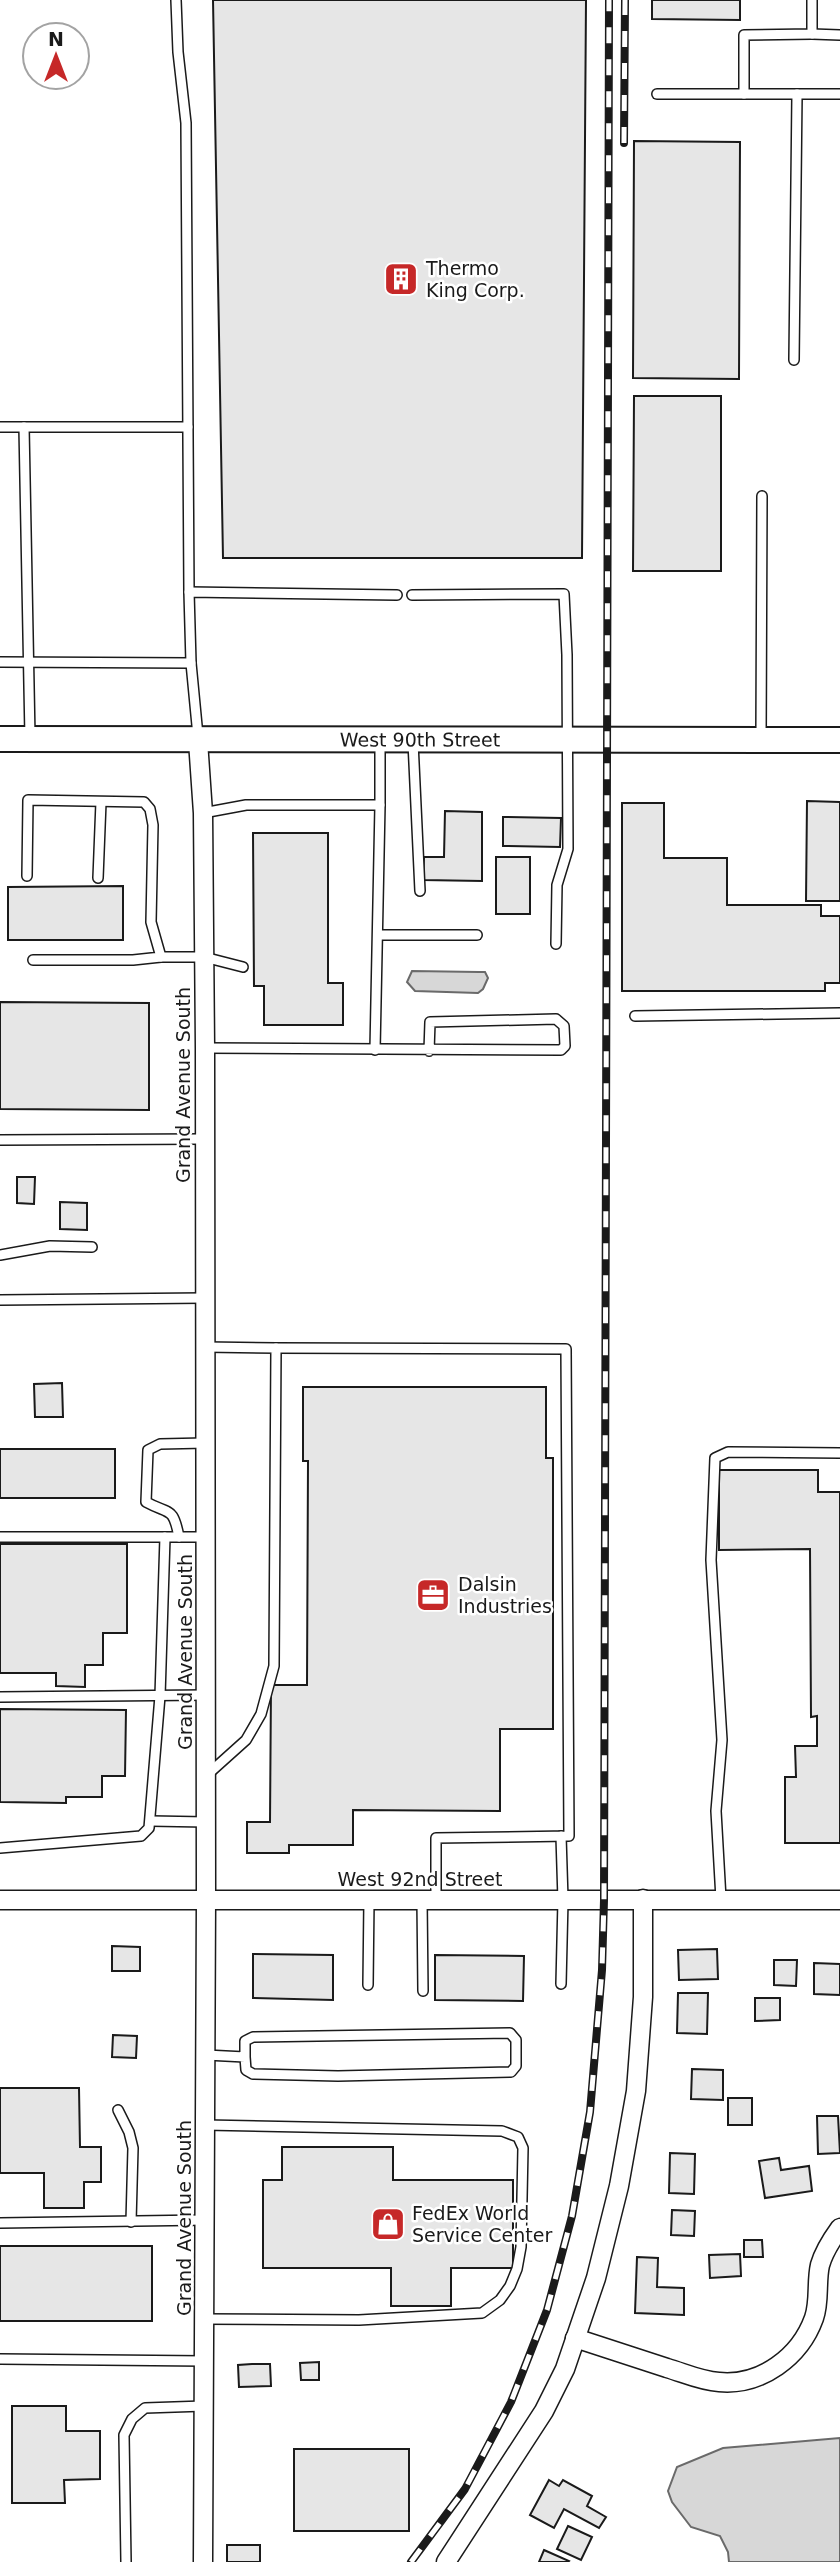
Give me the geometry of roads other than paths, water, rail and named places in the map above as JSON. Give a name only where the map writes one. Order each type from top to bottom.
[{"type":"street","name":"West 90th Street","points":[[0,739],[840,740]]},
{"type":"street","name":"Grand Avenue South","points":[[198,741],[203,813],[205,1048],[206,2055],[203,2562]]},
{"type":"street","points":[[446,2562],[544,2411],[565,2369],[596,2278],[619,2186],[636,2091],[643,1997],[643,1899]]},
{"type":"street","name":"West 92nd Street","points":[[0,1900],[840,1900]]},
{"type":"street","points":[[575,2338],[692,2376],[719,2382],[743,2381],[767,2372],[788,2359],[804,2339],[815,2316],[820,2267],[828,2244],[840,2228]]},
{"type":"lane","points":[[176,0],[178,52],[186,123],[189,592],[191,663],[198,741]]},
{"type":"lane","points":[[812,0],[812,34]]},
{"type":"lane","points":[[744,94],[744,35],[840,35]]},
{"type":"lane","points":[[657,94],[840,94]]},
{"type":"lane","points":[[794,360],[797,94]]},
{"type":"lane","points":[[0,426],[188,427]]},
{"type":"lane","points":[[24,427],[30,739]]},
{"type":"lane","points":[[761,740],[762,496]]},
{"type":"lane","points":[[189,592],[397,595]]},
{"type":"lane","points":[[412,595],[564,594],[568,849],[557,885],[556,944]]},
{"type":"lane","points":[[0,662],[191,663]]},
{"type":"lane","points":[[375,1050],[379,935],[380,740]]},
{"type":"lane","points":[[413,740],[419,891]]},
{"type":"lane","points":[[27,876],[28,800],[144,802],[150,809],[153,825],[151,922],[161,957]]},
{"type":"lane","points":[[99,878],[100,802]]},
{"type":"lane","points":[[203,813],[246,805],[380,805]]},
{"type":"lane","points":[[379,935],[477,935]]},
{"type":"lane","points":[[33,960],[204,957],[243,967]]},
{"type":"lane","points":[[635,1016],[840,1013]]},
{"type":"lane","points":[[205,1048],[429,1051],[561,1050],[565,1046],[564,1026],[556,1019],[430,1022],[429,1051]]},
{"type":"lane","points":[[0,1140],[204,1139]]},
{"type":"lane","points":[[0,1255],[50,1247],[92,1247]]},
{"type":"lane","points":[[0,1300],[204,1298]]},
{"type":"lane","points":[[205,1347],[566,1349],[569,1836],[436,1838],[423,1991]]},
{"type":"lane","points":[[206,1776],[246,1740],[261,1714],[274,1665],[276,1348]]},
{"type":"lane","points":[[179,1537],[176,1518],[168,1510],[146,1502],[148,1450],[160,1444],[205,1443]]},
{"type":"lane","points":[[721,1899],[716,1811],[722,1740],[711,1560],[715,1458],[729,1452],[840,1453]]},
{"type":"lane","points":[[0,1537],[205,1537]]},
{"type":"lane","points":[[0,1848],[141,1836],[146,1833],[151,1821],[160,1696],[165,1537]]},
{"type":"lane","points":[[0,1697],[206,1695]]},
{"type":"lane","points":[[151,1821],[206,1822]]},
{"type":"lane","points":[[561,1836],[561,1984]]},
{"type":"lane","points":[[368,1985],[369,1900]]},
{"type":"lane","points":[[510,2034],[516,2040],[516,2066],[511,2072],[338,2076],[254,2074],[246,2070],[245,2057],[245,2042],[253,2037],[510,2034]]},
{"type":"lane","points":[[206,2055],[245,2057]]},
{"type":"lane","points":[[118,2110],[129,2132],[133,2148],[131,2222]]},
{"type":"lane","points":[[204,2319],[359,2320],[482,2314],[500,2300],[517,2269],[521,2247],[523,2148],[518,2137],[502,2131],[205,2126]]},
{"type":"lane","points":[[0,2223],[205,2220]]},
{"type":"lane","points":[[0,2359],[204,2361]]},
{"type":"lane","points":[[126,2562],[124,2435],[132,2419],[145,2408],[204,2406]]},
{"type":"railway","points":[[411,2562],[465,2489],[511,2402],[547,2310],[572,2216],[590,2112],[602,1970],[609,0]]},
{"type":"railway","points":[[624,143],[625,0]]},
{"type":"place","name":"Thermo King Corp.","points":[[401,279]]},
{"type":"place","name":"Dalsin Industries","points":[[433,1595]]},
{"type":"place","name":"FedEx World Service Center","points":[[388,2224]]}]
